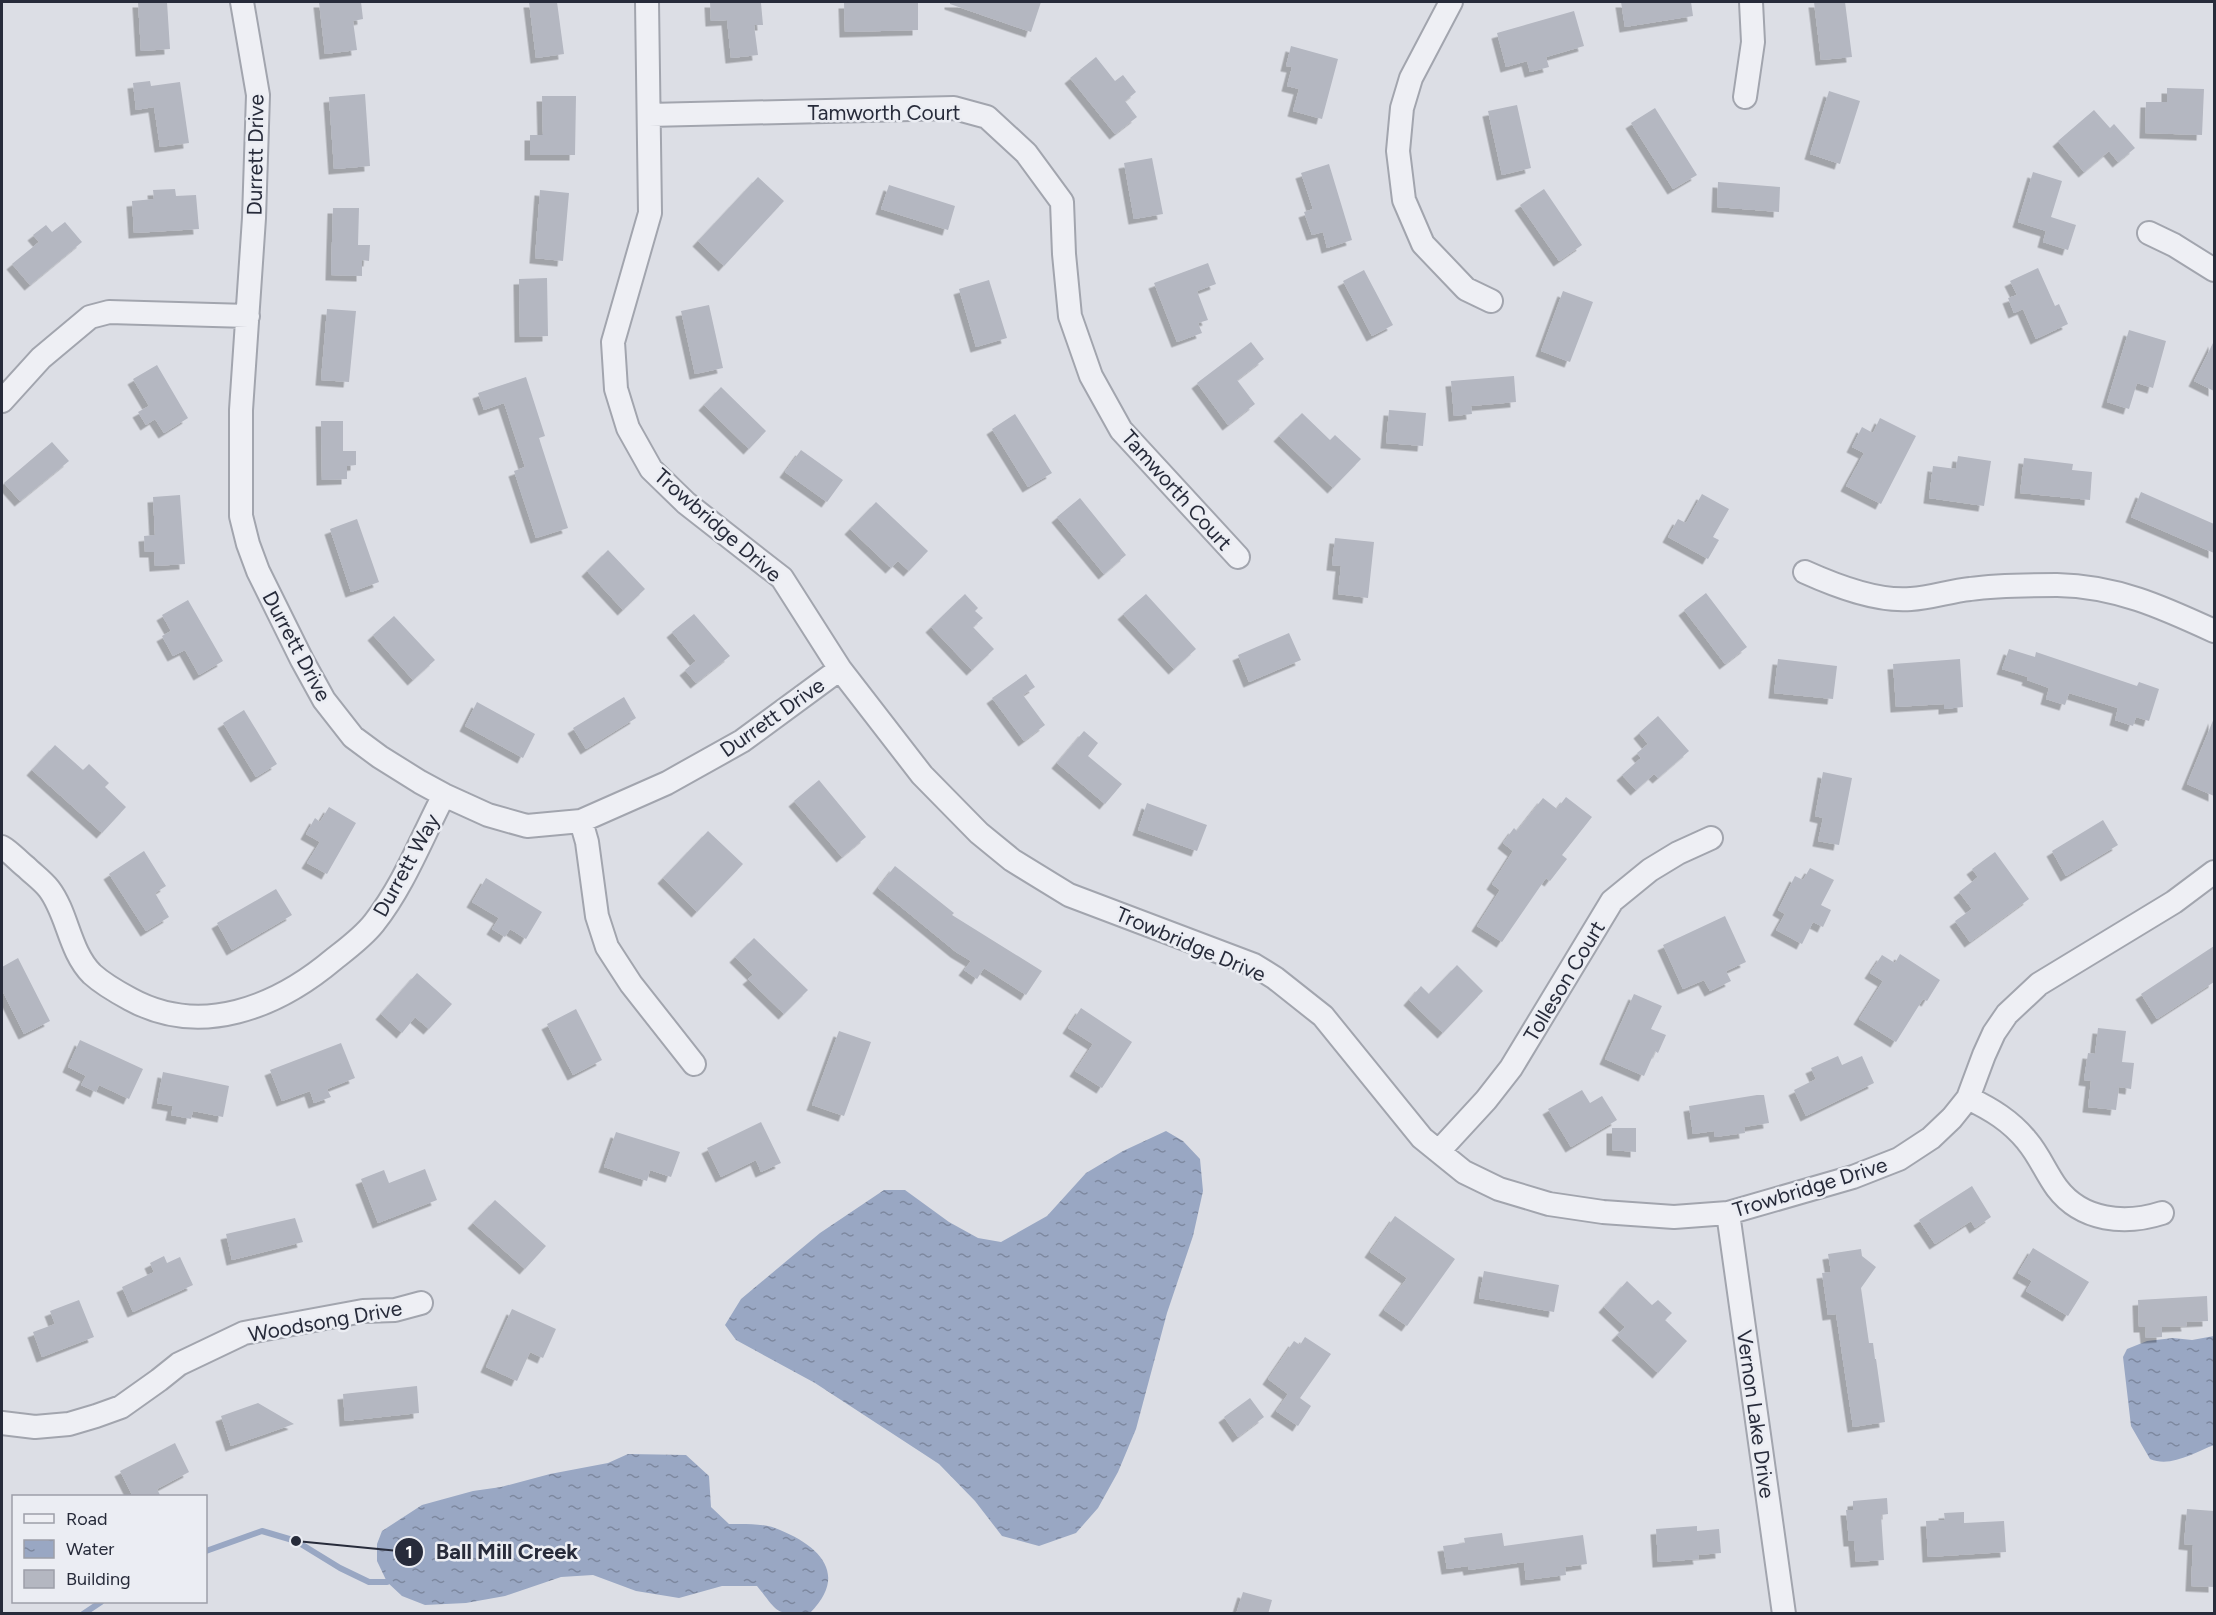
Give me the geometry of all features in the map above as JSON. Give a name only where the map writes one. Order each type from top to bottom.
[{"type":"street","name":"Durrett Drive","points":[[242,2],[258,95],[254,218],[241,410],[241,516],[258,571],[296,650],[324,700],[353,737],[380,757],[444,795],[488,814],[527,826],[581,820],[667,783],[742,741],[840,669]]},
{"type":"street","name":"Trowbridge Drive","points":[[647,2],[650,213],[613,342],[616,389],[628,428],[651,469],[686,503],[782,578],[840,669],[922,775],[979,833],[1012,860],[1069,895],[1254,965],[1275,978],[1323,1016],[1422,1138],[1464,1172],[1499,1189],[1549,1204],[1603,1212],[1674,1217],[1728,1214],[1852,1177],[1899,1159],[1931,1138],[1952,1118],[1968,1098],[1994,1033],[2007,1014],[2031,991],[2174,902],[2214,872]]},
{"type":"street","points":[[1451,2],[1411,78],[1402,108],[1398,151],[1404,200],[1423,244],[1466,289],[1491,302]]},
{"type":"street","points":[[1745,97],[1753,42],[1751,2]]},
{"type":"street","name":"Tamworth Court","points":[[649,115],[954,108],[987,117],[1026,153],[1062,202],[1070,316],[1091,376],[1121,430],[1238,557]]},
{"type":"street","points":[[2149,233],[2174,245],[2214,270]]},
{"type":"street","points":[[2,401],[41,358],[90,317],[109,312],[248,316]]},
{"type":"street","points":[[1805,572],[1826,582],[1872,596],[1910,600],[1971,589],[2057,585],[2109,590],[2168,609],[2214,631]]},
{"type":"street","name":"Durrett Way","points":[[2,847],[49,888],[77,951],[91,973],[112,989],[145,1008],[186,1017],[222,1016],[270,1002],[314,976],[374,924],[395,892],[444,795]]},
{"type":"street","points":[[581,820],[587,842],[597,915],[607,947],[631,984],[694,1064]]},
{"type":"street","name":"Tolleson Court","points":[[1439,1151],[1512,1068],[1612,902],[1650,870],[1678,853],[1711,838]]},
{"type":"street","points":[[1968,1098],[1993,1110],[2027,1141],[2058,1189],[2073,1205],[2098,1216],[2122,1220],[2142,1220],[2162,1213]]},
{"type":"street","name":"Vernon Lake Drive","points":[[1728,1214],[1784,1614]]},
{"type":"street","name":"Woodsong Drive","points":[[2,1423],[35,1427],[69,1424],[121,1407],[179,1364],[244,1333],[363,1311],[395,1310],[421,1304]]},
{"type":"water","points":[[1166,1131],[1183,1141],[1200,1159],[1203,1191],[1193,1236],[1167,1313],[1136,1429],[1118,1472],[1098,1508],[1076,1533],[1039,1546],[1002,1536],[975,1501],[939,1464],[815,1383],[736,1340],[725,1325],[741,1299],[820,1233],[884,1190],[905,1190],[949,1222],[978,1238],[1001,1242],[1047,1216],[1086,1173],[1123,1151]]},
{"type":"water","points":[[2214,1336],[2214,1445],[2166,1462],[2150,1459],[2131,1426],[2123,1357],[2127,1349],[2147,1341],[2173,1338],[2192,1340]]},
{"type":"water","points":[[628,1454],[686,1455],[709,1476],[711,1507],[729,1524],[755,1524],[774,1528],[795,1537],[818,1554],[825,1564],[828,1575],[827,1586],[821,1599],[810,1613],[789,1613],[778,1610],[757,1586],[722,1586],[679,1598],[636,1591],[593,1575],[561,1577],[505,1596],[466,1603],[425,1605],[402,1596],[387,1582],[377,1561],[377,1544],[382,1531],[422,1505],[473,1491],[608,1463]]},
{"type":"building","points":[[138,2],[167,2],[170,49],[141,51]]},
{"type":"building","points":[[319,2],[361,2],[363,19],[353,21],[357,50],[325,54]]},
{"type":"building","points":[[529,2],[557,2],[564,54],[536,58]]},
{"type":"building","points":[[710,2],[761,3],[763,25],[754,25],[758,55],[731,58],[727,20],[711,21]]},
{"type":"building","points":[[918,2],[918,30],[845,32],[844,3]]},
{"type":"building","points":[[950,2],[1041,2],[1031,32],[950,4]]},
{"type":"building","points":[[1621,2],[1691,2],[1693,16],[1625,27]]},
{"type":"building","points":[[1814,2],[1845,2],[1852,57],[1821,60]]},
{"type":"building","points":[[1574,11],[1584,46],[1546,57],[1549,67],[1530,72],[1527,61],[1506,67],[1497,33]]},
{"type":"building","points":[[1291,46],[1338,59],[1322,119],[1293,111],[1299,89],[1287,86],[1292,67],[1286,66]]},
{"type":"building","points":[[1096,57],[1115,81],[1123,75],[1136,92],[1125,101],[1137,117],[1115,134],[1070,78]]},
{"type":"building","points":[[150,81],[151,86],[180,82],[189,143],[160,147],[154,107],[136,110],[133,83]]},
{"type":"building","points":[[2167,88],[2204,89],[2202,135],[2145,133],[2146,102],[2167,102]]},
{"type":"building","points":[[1829,91],[1860,101],[1840,164],[1810,154]]},
{"type":"building","points":[[365,94],[370,166],[334,169],[329,97]]},
{"type":"building","points":[[542,96],[576,96],[575,155],[530,155],[530,135],[543,135]]},
{"type":"building","points":[[1517,105],[1531,168],[1502,175],[1488,111]]},
{"type":"building","points":[[1655,108],[1697,175],[1673,189],[1631,123]]},
{"type":"building","points":[[2094,110],[2110,128],[2114,124],[2135,148],[2118,162],[2109,151],[2084,172],[2058,141]]},
{"type":"building","points":[[1152,158],[1163,214],[1134,219],[1124,163]]},
{"type":"building","points":[[1329,164],[1352,240],[1327,248],[1323,232],[1312,235],[1304,212],[1313,209],[1301,173]]},
{"type":"building","points":[[2033,172],[2062,181],[2051,217],[2076,225],[2068,250],[2043,242],[2046,231],[2018,222]]},
{"type":"building","points":[[758,177],[784,201],[724,266],[698,241]]},
{"type":"building","points":[[1718,182],[1780,187],[1779,212],[1717,207]]},
{"type":"building","points":[[889,185],[955,206],[948,230],[881,209]]},
{"type":"building","points":[[175,189],[176,196],[196,195],[199,229],[134,233],[132,201],[154,199],[153,190]]},
{"type":"building","points":[[1544,189],[1582,245],[1559,261],[1520,205]]},
{"type":"building","points":[[540,190],[569,193],[563,261],[535,258]]},
{"type":"building","points":[[333,208],[359,208],[358,245],[370,245],[369,261],[362,260],[362,276],[331,275]]},
{"type":"building","points":[[65,222],[82,242],[30,285],[12,264],[39,242],[33,235],[46,225],[52,232]]},
{"type":"building","points":[[1208,263],[1216,284],[1197,291],[1208,320],[1198,323],[1202,333],[1177,342],[1154,283]]},
{"type":"building","points":[[2038,268],[2055,306],[2059,304],[2068,324],[2036,339],[2023,309],[2014,313],[2008,298],[2017,295],[2010,281]]},
{"type":"building","points":[[1364,270],[1393,325],[1372,336],[1343,281]]},
{"type":"building","points":[[547,278],[548,336],[520,337],[519,279]]},
{"type":"building","points":[[989,280],[1007,338],[976,347],[959,289]]},
{"type":"building","points":[[1563,291],[1593,302],[1570,362],[1541,351]]},
{"type":"building","points":[[709,305],[723,368],[695,374],[681,311]]},
{"type":"building","points":[[327,309],[356,311],[349,382],[321,380]]},
{"type":"building","points":[[2129,330],[2166,341],[2153,388],[2137,383],[2129,409],[2107,402]]},
{"type":"building","points":[[2214,341],[2214,391],[2194,381]]},
{"type":"building","points":[[1251,342],[1264,359],[1237,380],[1255,404],[1228,425],[1197,383]]},
{"type":"building","points":[[157,365],[188,418],[164,433],[155,419],[146,425],[138,412],[149,406],[133,379]]},
{"type":"building","points":[[1514,376],[1516,402],[1471,406],[1472,414],[1454,416],[1451,381]]},
{"type":"building","points":[[526,377],[545,436],[539,438],[568,528],[536,538],[514,471],[525,467],[504,403],[484,410],[478,393]]},
{"type":"building","points":[[721,387],[766,431],[749,449],[704,405]]},
{"type":"building","points":[[1389,410],[1426,413],[1423,446],[1386,443]]},
{"type":"building","points":[[1302,413],[1330,440],[1335,435],[1361,459],[1333,488],[1279,436]]},
{"type":"building","points":[[1015,414],[1052,473],[1028,487],[992,429]]},
{"type":"building","points":[[1880,418],[1916,436],[1881,504],[1846,486],[1864,453],[1852,447],[1862,427],[1873,433]]},
{"type":"building","points":[[321,421],[343,421],[343,451],[356,451],[356,465],[347,466],[347,479],[322,480]]},
{"type":"building","points":[[52,442],[69,461],[20,501],[4,483]]},
{"type":"building","points":[[801,450],[843,480],[827,502],[785,472]]},
{"type":"building","points":[[1958,456],[1991,461],[1984,506],[1929,498],[1933,466],[1956,469]]},
{"type":"building","points":[[2024,458],[2073,464],[2072,470],[2092,472],[2090,500],[2020,493]]},
{"type":"building","points":[[2141,492],[2214,524],[2214,553],[2131,517]]},
{"type":"building","points":[[1702,494],[1729,509],[1713,537],[1719,540],[1708,559],[1668,537],[1678,519],[1686,523]]},
{"type":"building","points":[[180,495],[185,564],[155,566],[154,552],[145,552],[144,536],[155,535],[153,497]]},
{"type":"building","points":[[1080,498],[1126,555],[1104,574],[1057,517]]},
{"type":"building","points":[[876,502],[928,551],[909,571],[898,561],[891,568],[850,529]]},
{"type":"building","points":[[357,519],[379,582],[351,592],[330,529]]},
{"type":"building","points":[[1335,538],[1374,542],[1368,598],[1338,594],[1341,566],[1332,565]]},
{"type":"building","points":[[608,550],[645,589],[623,610],[587,571]]},
{"type":"building","points":[[1706,593],[1747,647],[1725,664],[1684,610]]},
{"type":"building","points":[[965,594],[978,608],[975,611],[983,618],[973,627],[994,649],[972,670],[931,627]]},
{"type":"building","points":[[1146,594],[1196,649],[1174,669],[1123,614]]},
{"type":"building","points":[[188,600],[223,661],[199,675],[185,650],[173,656],[162,636],[171,631],[162,615]]},
{"type":"building","points":[[694,614],[730,656],[696,683],[685,670],[696,661],[672,632]]},
{"type":"building","points":[[394,616],[435,660],[413,680],[373,635]]},
{"type":"building","points":[[1289,633],[1301,660],[1249,682],[1238,655]]},
{"type":"building","points":[[2009,649],[2035,657],[2036,652],[2137,686],[2139,682],[2159,689],[2149,721],[2136,717],[2133,726],[2115,720],[2118,708],[2069,693],[2065,705],[2046,699],[2049,688],[2027,680],[2028,677],[2002,669]]},
{"type":"building","points":[[1778,659],[1837,666],[1833,699],[1774,693]]},
{"type":"building","points":[[1960,659],[1963,707],[1944,709],[1944,704],[1896,707],[1893,664]]},
{"type":"building","points":[[1026,674],[1035,687],[1023,695],[1045,725],[1024,741],[992,698]]},
{"type":"building","points":[[624,697],[636,718],[586,749],[573,728]]},
{"type":"building","points":[[477,702],[535,734],[523,758],[465,726]]},
{"type":"building","points":[[244,710],[277,764],[256,777],[223,723]]},
{"type":"building","points":[[1658,716],[1689,751],[1658,778],[1654,774],[1636,790],[1622,775],[1641,758],[1637,753],[1648,744],[1639,733]]},
{"type":"building","points":[[2214,718],[2214,796],[2187,784]]},
{"type":"building","points":[[1084,731],[1098,743],[1088,756],[1122,784],[1105,804],[1057,763]]},
{"type":"building","points":[[55,745],[83,770],[89,764],[109,783],[105,787],[126,807],[102,833],[32,770]]},
{"type":"building","points":[[1823,772],[1852,778],[1839,845],[1818,841],[1823,818],[1815,816]]},
{"type":"building","points":[[819,780],[866,837],[842,857],[794,801]]},
{"type":"building","points":[[1566,797],[1592,817],[1562,855],[1567,859],[1550,881],[1546,878],[1502,942],[1477,926],[1500,890],[1492,884],[1513,851],[1503,843],[1514,828],[1517,831],[1543,798],[1557,809]]},
{"type":"building","points":[[1147,803],[1207,825],[1197,851],[1138,830]]},
{"type":"building","points":[[329,807],[356,823],[327,874],[307,863],[320,842],[306,834],[315,818],[320,822]]},
{"type":"building","points":[[2103,820],[2118,845],[2066,876],[2052,851]]},
{"type":"building","points":[[708,831],[743,864],[697,912],[663,878]]},
{"type":"building","points":[[144,851],[166,886],[155,893],[169,917],[146,931],[109,874]]},
{"type":"building","points":[[1995,852],[2029,899],[1970,942],[1955,921],[1972,909],[1959,892],[1978,877],[1972,869]]},
{"type":"building","points":[[895,866],[954,913],[952,915],[1042,971],[1026,995],[984,968],[977,979],[964,970],[971,961],[956,952],[878,888]]},
{"type":"building","points":[[1810,868],[1834,880],[1821,905],[1831,910],[1823,927],[1813,922],[1802,944],[1776,930],[1785,914],[1778,910],[1795,876],[1803,880]]},
{"type":"building","points":[[486,878],[542,912],[526,939],[510,929],[505,937],[492,929],[499,918],[472,902]]},
{"type":"building","points":[[276,889],[292,915],[232,950],[217,923]]},
{"type":"building","points":[[1725,916],[1746,962],[1726,971],[1731,981],[1710,991],[1704,980],[1683,989],[1663,945]]},
{"type":"building","points":[[754,938],[808,990],[784,1014],[748,979],[753,975],[735,957]]},
{"type":"building","points":[[2214,946],[2214,982],[2157,1019],[2141,994]]},
{"type":"building","points":[[1900,954],[1940,980],[1927,1001],[1923,999],[1896,1042],[1859,1019],[1883,981],[1870,973],[1882,955],[1895,963]]},
{"type":"building","points":[[18,958],[50,1021],[24,1034],[2,990],[2,967]]},
{"type":"building","points":[[1457,965],[1483,991],[1443,1033],[1409,1000],[1421,986],[1429,994]]},
{"type":"building","points":[[417,973],[452,1004],[429,1029],[415,1017],[402,1033],[381,1014]]},
{"type":"building","points":[[1634,994],[1662,1006],[1651,1029],[1666,1035],[1658,1053],[1655,1051],[1644,1076],[1605,1059]]},
{"type":"building","points":[[1081,1008],[1132,1042],[1102,1088],[1075,1071],[1093,1044],[1068,1028]]},
{"type":"building","points":[[576,1009],[602,1060],[573,1075],[547,1024]]},
{"type":"building","points":[[2098,1028],[2126,1031],[2122,1062],[2134,1063],[2131,1089],[2119,1087],[2116,1110],[2088,1107],[2091,1081],[2084,1080],[2088,1053],[2095,1054]]},
{"type":"building","points":[[839,1031],[871,1042],[844,1116],[812,1105]]},
{"type":"building","points":[[80,1040],[143,1069],[129,1099],[99,1085],[96,1092],[81,1085],[86,1076],[68,1067]]},
{"type":"building","points":[[341,1043],[355,1078],[327,1089],[331,1097],[314,1103],[310,1091],[282,1101],[270,1070]]},
{"type":"building","points":[[1838,1056],[1842,1065],[1862,1056],[1874,1083],[1806,1116],[1794,1090],[1816,1079],[1811,1068]]},
{"type":"building","points":[[163,1072],[229,1086],[223,1117],[193,1111],[191,1119],[171,1115],[173,1106],[157,1103]]},
{"type":"building","points":[[1582,1090],[1590,1103],[1602,1096],[1617,1120],[1571,1147],[1548,1109]]},
{"type":"building","points":[[1764,1095],[1769,1123],[1744,1127],[1745,1133],[1715,1137],[1714,1131],[1693,1134],[1689,1106]]},
{"type":"building","points":[[761,1122],[781,1163],[761,1172],[756,1160],[721,1177],[707,1148]]},
{"type":"building","points":[[1612,1128],[1636,1128],[1636,1152],[1612,1150]]},
{"type":"building","points":[[616,1132],[680,1152],[671,1177],[650,1170],[647,1181],[604,1167]]},
{"type":"building","points":[[425,1169],[437,1200],[378,1223],[361,1179],[384,1170],[389,1183]]},
{"type":"building","points":[[1972,1186],[1991,1217],[1975,1228],[1971,1221],[1935,1244],[1919,1220]]},
{"type":"building","points":[[495,1200],[546,1246],[525,1269],[473,1223]]},
{"type":"building","points":[[1395,1216],[1455,1259],[1407,1326],[1384,1310],[1407,1278],[1370,1252]]},
{"type":"building","points":[[295,1218],[303,1242],[232,1260],[226,1234]]},
{"type":"building","points":[[2033,1248],[2089,1282],[2068,1316],[2026,1291],[2032,1281],[2018,1273]]},
{"type":"building","points":[[1861,1249],[1862,1256],[1876,1267],[1861,1288],[1869,1343],[1873,1343],[1876,1359],[1885,1422],[1853,1427],[1836,1314],[1828,1315],[1822,1273],[1831,1272],[1828,1254]]},
{"type":"building","points":[[164,1256],[167,1263],[180,1257],[193,1285],[133,1312],[122,1287],[154,1272],[150,1263]]},
{"type":"building","points":[[1484,1271],[1559,1285],[1554,1312],[1479,1298]]},
{"type":"building","points":[[1627,1281],[1652,1305],[1658,1300],[1672,1313],[1665,1320],[1687,1341],[1658,1373],[1617,1335],[1625,1327],[1604,1307]]},
{"type":"building","points":[[2207,1296],[2208,1321],[2186,1322],[2187,1326],[2162,1327],[2162,1337],[2146,1338],[2145,1327],[2139,1327],[2138,1300]]},
{"type":"building","points":[[79,1300],[94,1337],[42,1357],[33,1332],[55,1324],[50,1311]]},
{"type":"building","points":[[512,1309],[556,1329],[543,1358],[530,1352],[517,1381],[486,1367]]},
{"type":"building","points":[[1305,1337],[1331,1354],[1300,1398],[1311,1406],[1298,1426],[1276,1411],[1288,1394],[1268,1379],[1294,1341],[1300,1345]]},
{"type":"building","points":[[417,1386],[419,1413],[345,1421],[343,1394]]},
{"type":"building","points":[[1250,1398],[1264,1417],[1238,1437],[1224,1417]]},
{"type":"building","points":[[258,1403],[294,1424],[231,1446],[221,1416]]},
{"type":"building","points":[[175,1443],[189,1472],[157,1489],[160,1495],[132,1495],[120,1471]]},
{"type":"building","points":[[1887,1498],[1888,1514],[1881,1515],[1884,1560],[1856,1562],[1854,1541],[1849,1541],[1846,1510],[1853,1510],[1853,1501]]},
{"type":"building","points":[[2187,1509],[2214,1511],[2214,1587],[2191,1586],[2193,1545],[2184,1544]]},
{"type":"building","points":[[1964,1512],[1964,1523],[2004,1521],[2006,1552],[1928,1557],[1926,1521],[1945,1520],[1944,1513]]},
{"type":"building","points":[[1697,1526],[1697,1531],[1719,1529],[1721,1553],[1698,1555],[1699,1559],[1658,1562],[1656,1529]]},
{"type":"building","points":[[1502,1533],[1504,1546],[1583,1535],[1587,1564],[1565,1567],[1566,1575],[1526,1580],[1524,1562],[1469,1570],[1468,1566],[1447,1569],[1443,1546],[1465,1543],[1464,1538]]},
{"type":"building","points":[[1243,1592],[1272,1600],[1268,1614],[1236,1614]]},
{"type":"waterway","points":[[207,1551],[262,1531],[296,1541],[340,1568],[369,1582],[387,1582]]},
{"type":"waterway","points":[[83,1614],[100,1603]]},
{"type":"place","name":"Ball Mill Creek","points":[[296,1541]]}]
